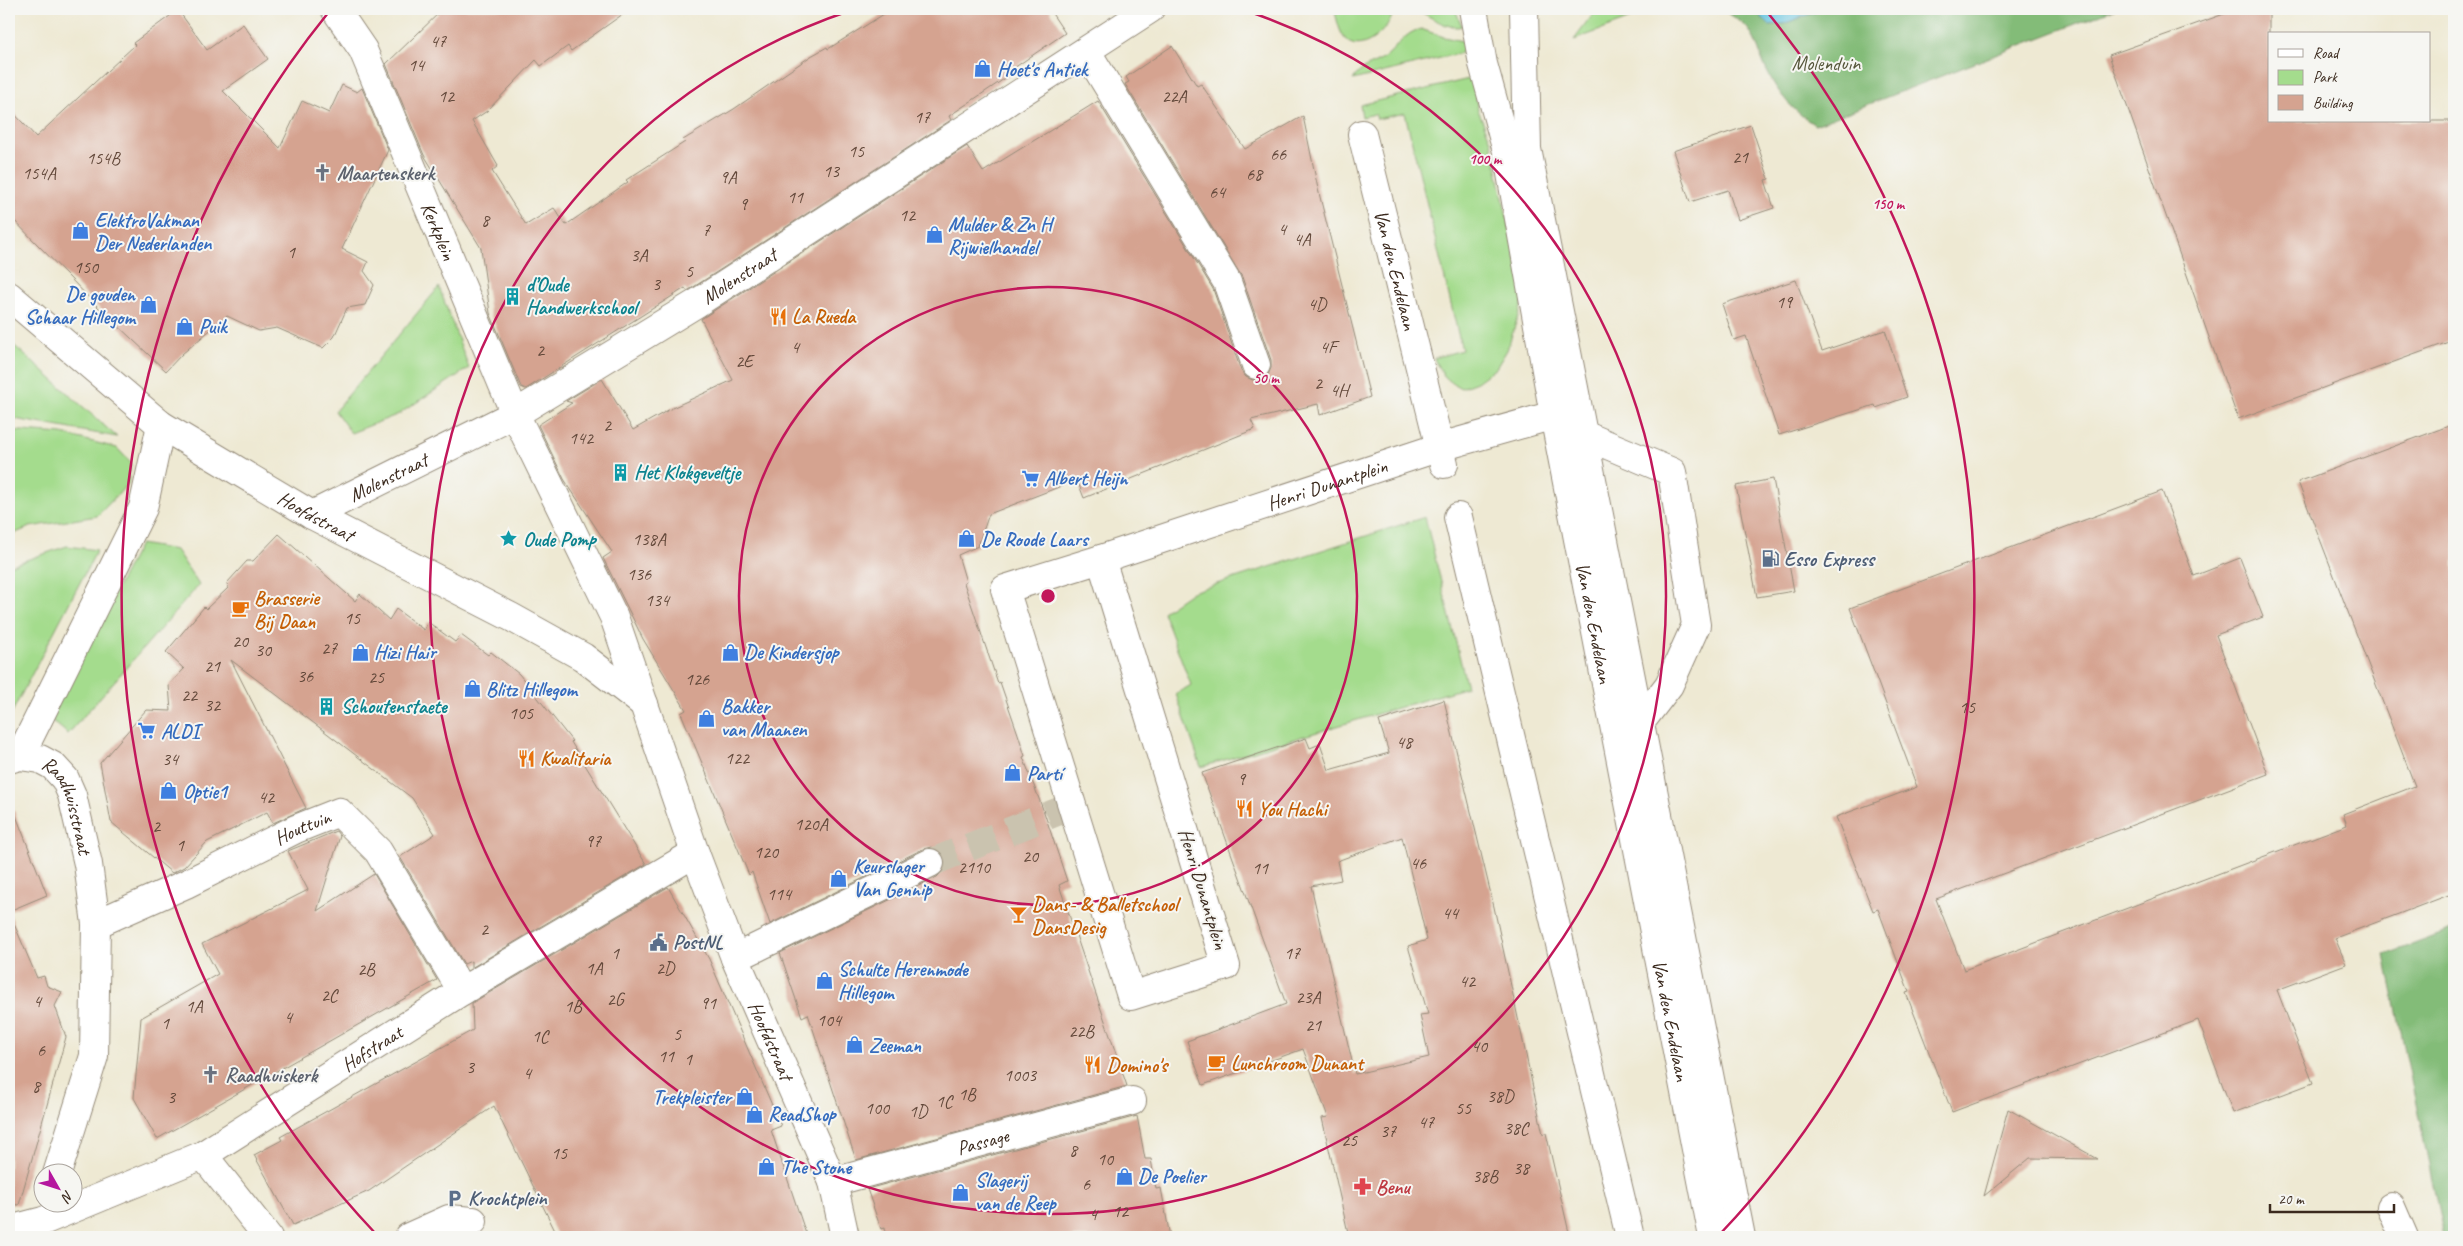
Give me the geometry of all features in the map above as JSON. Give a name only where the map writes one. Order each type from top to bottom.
[{"type":"street","name":"Kerkplein","points":[[335,9],[363,50],[515,414]]},
{"type":"street","name":"Molenstraat","points":[[312,515],[515,414],[697,303],[1087,52],[1150,9]]},
{"type":"street","name":"Van den Endelaan","points":[[1473,9],[1483,64],[1507,151],[1554,415],[1712,1237]]},
{"type":"street","name":"Van den Endelaan","points":[[1524,9],[1528,149],[1740,1237]]},
{"type":"street","points":[[1087,52],[1227,282],[1256,365]]},
{"type":"street","name":"Van den Endelaan","points":[[1362,134],[1442,455]]},
{"type":"street","name":"Hoofdstraat","points":[[9,296],[161,426],[312,515],[511,617],[583,657],[644,704]]},
{"type":"street","name":"Hoofdstraat","points":[[515,414],[614,617],[695,853],[735,958],[833,1182],[845,1237]]},
{"type":"street","name":"Henri Dunantplein","points":[[1101,560],[1226,966],[1131,996],[1005,589],[1442,455],[1554,415]]},
{"type":"street","name":"Raadhuisstraat","points":[[61,1164],[94,1056],[96,924],[88,864],[72,795],[65,779],[53,766],[40,759],[14,757],[143,508],[161,426]]},
{"type":"street","points":[[1584,435],[1672,472],[1696,625],[1669,685],[1639,724]]},
{"type":"street","points":[[1458,517],[1630,1237]]},
{"type":"street","name":"Houttuin","points":[[96,924],[186,884],[296,830],[339,812],[378,850],[462,991]]},
{"type":"street","name":"Hofstraat","points":[[9,1230],[46,1221],[203,1155],[462,991],[695,853]]},
{"type":"street","points":[[735,958],[930,863]]},
{"type":"street","name":"Passage","points":[[833,1182],[1132,1101]]},
{"type":"street","points":[[203,1155],[268,1237]]},
{"type":"street","points":[[2391,1207],[2404,1237]]},
{"type":"street","points":[[409,1237],[449,1219],[473,1221]]},
{"type":"green space","points":[[1334,9],[1394,9],[1388,24],[1376,37],[1368,42],[1354,44],[1344,38]]},
{"type":"green space","points":[[1416,9],[1455,9],[1462,26],[1457,27],[1445,24]]},
{"type":"green space","points":[[1597,9],[1657,9],[1574,40]]},
{"type":"green space","name":"Molenduin","points":[[1720,9],[1758,9],[1760,15],[1769,25],[1783,24],[1824,9],[2114,9],[1815,125],[1793,108],[1781,95],[1771,79],[1748,29],[1739,20]]},
{"type":"green space","points":[[1421,29],[1467,42],[1468,51],[1353,80],[1362,70],[1386,56],[1409,34]]},
{"type":"green space","points":[[1473,78],[1478,110],[1491,141],[1524,298],[1507,350],[1496,368],[1477,382],[1461,388],[1444,376],[1434,358],[1462,350],[1405,113],[1377,119],[1375,114],[1362,117],[1360,105]]},
{"type":"green space","points":[[439,287],[469,368],[399,414],[351,433],[335,411]]},
{"type":"green space","points":[[9,341],[117,437],[9,418]]},
{"type":"green space","points":[[9,430],[62,434],[117,448],[131,463],[128,484],[97,516],[30,527],[9,536]]},
{"type":"green space","points":[[1425,517],[1467,687],[1201,767],[1176,694],[1191,685],[1163,612],[1192,592]]},
{"type":"green space","points":[[140,544],[176,550],[199,585],[68,734],[49,718]]},
{"type":"green space","points":[[67,546],[97,550],[9,718],[9,566]]},
{"type":"green space","points":[[2454,929],[2454,1237],[2444,1237],[2385,955]]},
{"type":"water","points":[[1758,9],[1824,9],[1783,24],[1769,25],[1760,15]]},
{"type":"building","points":[[443,9],[630,9],[571,51],[568,46],[541,66],[536,60],[487,111],[472,121],[498,166],[492,171],[526,225],[554,208],[566,225],[628,182],[626,180],[685,142],[683,140],[734,109],[811,56],[827,47],[828,49],[892,9],[1049,9],[1065,33],[1011,70],[1013,73],[949,116],[951,120],[689,290],[687,291],[685,288],[526,389],[521,387],[490,313],[481,248],[424,155],[386,64]]},
{"type":"building","points":[[2238,9],[2269,9],[2268,122],[2454,121],[2454,340],[2238,419],[2109,55]]},
{"type":"building","points":[[178,10],[207,50],[243,24],[268,59],[223,91],[280,148],[302,101],[329,113],[342,85],[357,92],[362,88],[388,150],[342,249],[368,262],[364,271],[374,285],[365,305],[347,308],[334,337],[323,348],[277,328],[259,331],[227,316],[182,354],[166,371],[98,307],[9,215],[9,108],[36,137],[135,45],[133,43]]},
{"type":"building","points":[[1172,46],[1197,86],[1201,84],[1245,149],[1303,116],[1318,189],[1370,397],[1320,415],[1318,404],[1251,420],[1255,429],[1084,498],[1077,480],[989,514],[978,546],[958,555],[966,582],[964,583],[998,683],[1000,682],[1018,734],[1025,756],[1023,757],[1067,881],[1059,885],[1127,1086],[856,1160],[808,1014],[802,1017],[780,953],[937,877],[943,871],[946,864],[944,857],[938,850],[931,847],[923,849],[770,924],[752,872],[749,875],[681,713],[686,710],[643,639],[603,558],[612,552],[564,479],[538,425],[572,403],[566,401],[602,379],[633,430],[672,408],[733,380],[701,319],[967,146],[983,172],[1098,101],[1213,289],[1241,371],[1246,377],[1253,380],[1262,380],[1268,375],[1271,368],[1271,360],[1242,277],[1125,84],[1129,82],[1126,77]]},
{"type":"building","points":[[1751,125],[1769,179],[1765,180],[1774,208],[1738,220],[1728,190],[1690,202],[1673,151]]},
{"type":"building","points":[[1796,280],[1822,351],[1885,330],[1907,397],[1876,408],[1875,405],[1779,435],[1746,336],[1734,340],[1722,304]]},
{"type":"building","points":[[2454,424],[2454,893],[2335,938],[2346,964],[2277,990],[2313,1083],[2233,1113],[2198,1020],[1952,1112],[1906,993],[1909,992],[1878,909],[1873,911],[1836,817],[1917,787],[1850,608],[2162,491],[2194,576],[2240,558],[2263,617],[2216,635],[2268,774],[1936,899],[1964,970],[2347,825],[2343,814],[2415,786],[2298,482]]},
{"type":"building","points":[[1773,479],[1794,591],[1757,597],[1736,486]]},
{"type":"building","name":"Schoutenstaete","points":[[279,534],[355,601],[360,594],[389,620],[396,609],[424,630],[428,622],[455,642],[461,635],[488,655],[491,652],[519,674],[572,741],[646,864],[471,968],[471,961],[464,964],[400,857],[435,834],[412,798],[231,660],[306,808],[273,823],[267,812],[207,842],[184,867],[172,873],[111,822],[100,763],[146,710],[171,711],[169,685],[184,669],[166,652],[204,607],[206,609],[228,588],[227,583],[247,561],[253,561]]},
{"type":"building","points":[[1444,700],[1494,907],[1543,1134],[1546,1133],[1570,1237],[1349,1237],[1322,1118],[1328,1117],[1303,1049],[1203,1085],[1187,1041],[1286,1004],[1202,773],[1306,738],[1310,748],[1320,744],[1329,770],[1389,753],[1379,721]],"holes":[[[1402,837],[1427,940],[1408,946],[1428,1014],[1420,1015],[1429,1057],[1355,1074],[1311,886],[1341,880],[1337,861]]]},
{"type":"building","points":[[9,803],[11,803],[47,895],[9,911]]},
{"type":"building","points":[[336,831],[340,836],[317,911],[374,874],[437,980],[157,1139],[134,1098],[141,1018],[218,974],[202,944],[308,890],[288,851]]},
{"type":"building","points":[[668,887],[709,959],[781,1126],[771,1130],[807,1237],[558,1237],[494,1106],[369,1191],[293,1225],[254,1155],[282,1140],[280,1137],[473,1030],[472,1003]]},
{"type":"building","points":[[9,912],[37,978],[44,976],[47,986],[62,992],[55,1006],[66,1037],[19,1205],[9,1204]]},
{"type":"building","points":[[2008,1109],[2098,1159],[2030,1158],[1984,1196]]},
{"type":"building","points":[[1137,1116],[1145,1159],[1151,1159],[1156,1189],[1161,1188],[1170,1237],[886,1237],[885,1228],[881,1229],[867,1189]]},
{"type":"tunnel","points":[[930,863],[1072,806]]},
{"type":"place","name":"Hoet's Antiek","points":[[983,69]]},
{"type":"place","name":"Maartenskerk","points":[[323,173]]},
{"type":"place","name":"ElektroVakman Der Nederlanden","points":[[81,231]]},
{"type":"place","name":"Mulder & Zn H Rijwielhandel","points":[[934,235]]},
{"type":"place","name":"d’Oude Handwerkschool","points":[[512,296]]},
{"type":"place","name":"De gouden Schaar Hillegom","points":[[149,305]]},
{"type":"place","name":"La Rueda","points":[[778,316]]},
{"type":"place","name":"Puik","points":[[185,326]]},
{"type":"place","name":"Het Klokgeveltje","points":[[620,472]]},
{"type":"place","name":"Albert Heijn","points":[[1030,478]]},
{"type":"place","name":"Oude Pomp","points":[[509,539]]},
{"type":"place","name":"De Roode Laars","points":[[967,539]]},
{"type":"place","name":"Esso Express","points":[[1770,559]]},
{"type":"place","name":"Brasserie Bij Daan","points":[[240,609]]},
{"type":"place","name":"Hizi Hair","points":[[360,652]]},
{"type":"place","name":"De Kindersjop","points":[[730,652]]},
{"type":"place","name":"Blitz Hillegom","points":[[472,689]]},
{"type":"place","name":"Schoutenstaete","points":[[327,706]]},
{"type":"place","name":"Bakker van Maanen","points":[[707,718]]},
{"type":"place","name":"ALDI","points":[[147,731]]},
{"type":"place","name":"Kwalitaria","points":[[526,758]]},
{"type":"place","name":"Partí","points":[[1013,773]]},
{"type":"place","name":"Optie1","points":[[169,791]]},
{"type":"place","name":"You Hachi","points":[[1244,809]]},
{"type":"place","name":"Keurslager Van Gennip","points":[[839,878]]},
{"type":"place","name":"Dans- & Balletschool DansDesig","points":[[1018,915]]},
{"type":"place","name":"PostNL","points":[[659,942]]},
{"type":"place","name":"Schulte Herenmode Hillegom","points":[[824,981]]},
{"type":"place","name":"Zeeman","points":[[855,1045]]},
{"type":"place","name":"Lunchroom Dunant","points":[[1217,1063]]},
{"type":"place","name":"Domino's","points":[[1093,1065]]},
{"type":"place","name":"Raadhuiskerk","points":[[211,1075]]},
{"type":"place","name":"Trekpleister","points":[[745,1097]]},
{"type":"place","name":"ReadShop","points":[[754,1114]]},
{"type":"place","name":"The Stone","points":[[767,1167]]},
{"type":"place","name":"De Poelier","points":[[1124,1176]]},
{"type":"place","name":"Benu","points":[[1362,1187]]},
{"type":"place","name":"Slagerij van de Reep","points":[[961,1192]]},
{"type":"place","name":"Krochtplein","points":[[454,1198]]}]
